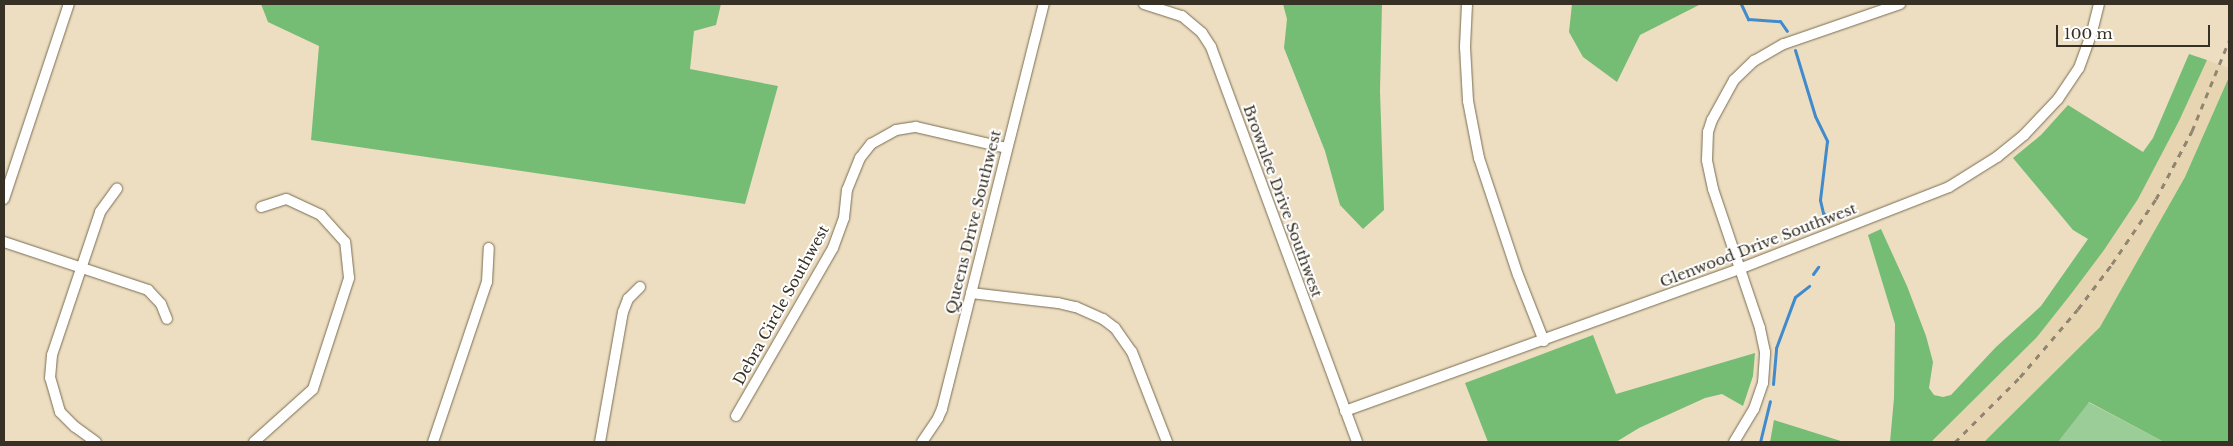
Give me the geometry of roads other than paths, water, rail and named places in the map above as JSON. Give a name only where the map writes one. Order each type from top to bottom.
[{"type":"street","points":[[4,199],[69,4]]},
{"type":"street","name":"Queens Drive Southwest","points":[[922,442],[942,409],[1044,4]]},
{"type":"street","name":"Brownlee Drive Southwest","points":[[1144,4],[1182,16],[1202,34],[1211,48],[1357,442]]},
{"type":"street","points":[[1467,4],[1465,47],[1468,101],[1478,158],[1518,275],[1544,341]]},
{"type":"street","points":[[1734,442],[1754,408],[1763,383],[1765,366],[1760,328],[1713,189],[1707,160],[1708,132],[1726,92],[1748,66],[1784,44],[1897,4]]},
{"type":"street","name":"Glenwood Drive Southwest","points":[[1345,411],[1544,341],[1739,269],[1949,187],[1997,157],[2024,135],[2058,99],[2079,68],[2092,32],[2099,4]]},
{"type":"street","name":"Debra Circle Southwest","points":[[736,416],[833,248],[844,218],[847,190],[860,158],[871,144],[896,130],[916,127],[1007,148]]},
{"type":"street","points":[[96,442],[75,427],[60,412],[50,378],[52,355],[100,212],[117,189]]},
{"type":"street","points":[[254,442],[313,389],[349,278],[345,242],[321,215],[286,199],[261,207]]},
{"type":"street","points":[[4,242],[148,290],[161,304],[167,320]]},
{"type":"street","points":[[433,442],[488,282],[489,248]]},
{"type":"street","points":[[600,442],[623,312],[628,299],[640,287]]},
{"type":"street","points":[[971,293],[1076,307],[1103,319],[1120,334],[1132,352],[1167,442]]},
{"type":"waterway","points":[[1741,4],[1748,19],[1780,21],[1787,31]]},
{"type":"waterway","points":[[1795,50],[1815,116],[1827,141],[1820,200],[1823,213],[1830,219]]},
{"type":"waterway","points":[[1813,274],[1818,267]]},
{"type":"waterway","points":[[1773,384],[1776,348],[1795,297],[1809,286]]},
{"type":"waterway","points":[[1760,442],[1770,401]]},
{"type":"railway","points":[[1955,442],[2020,377],[2078,309],[2112,264],[2156,199],[2192,131],[2229,41]]}]
